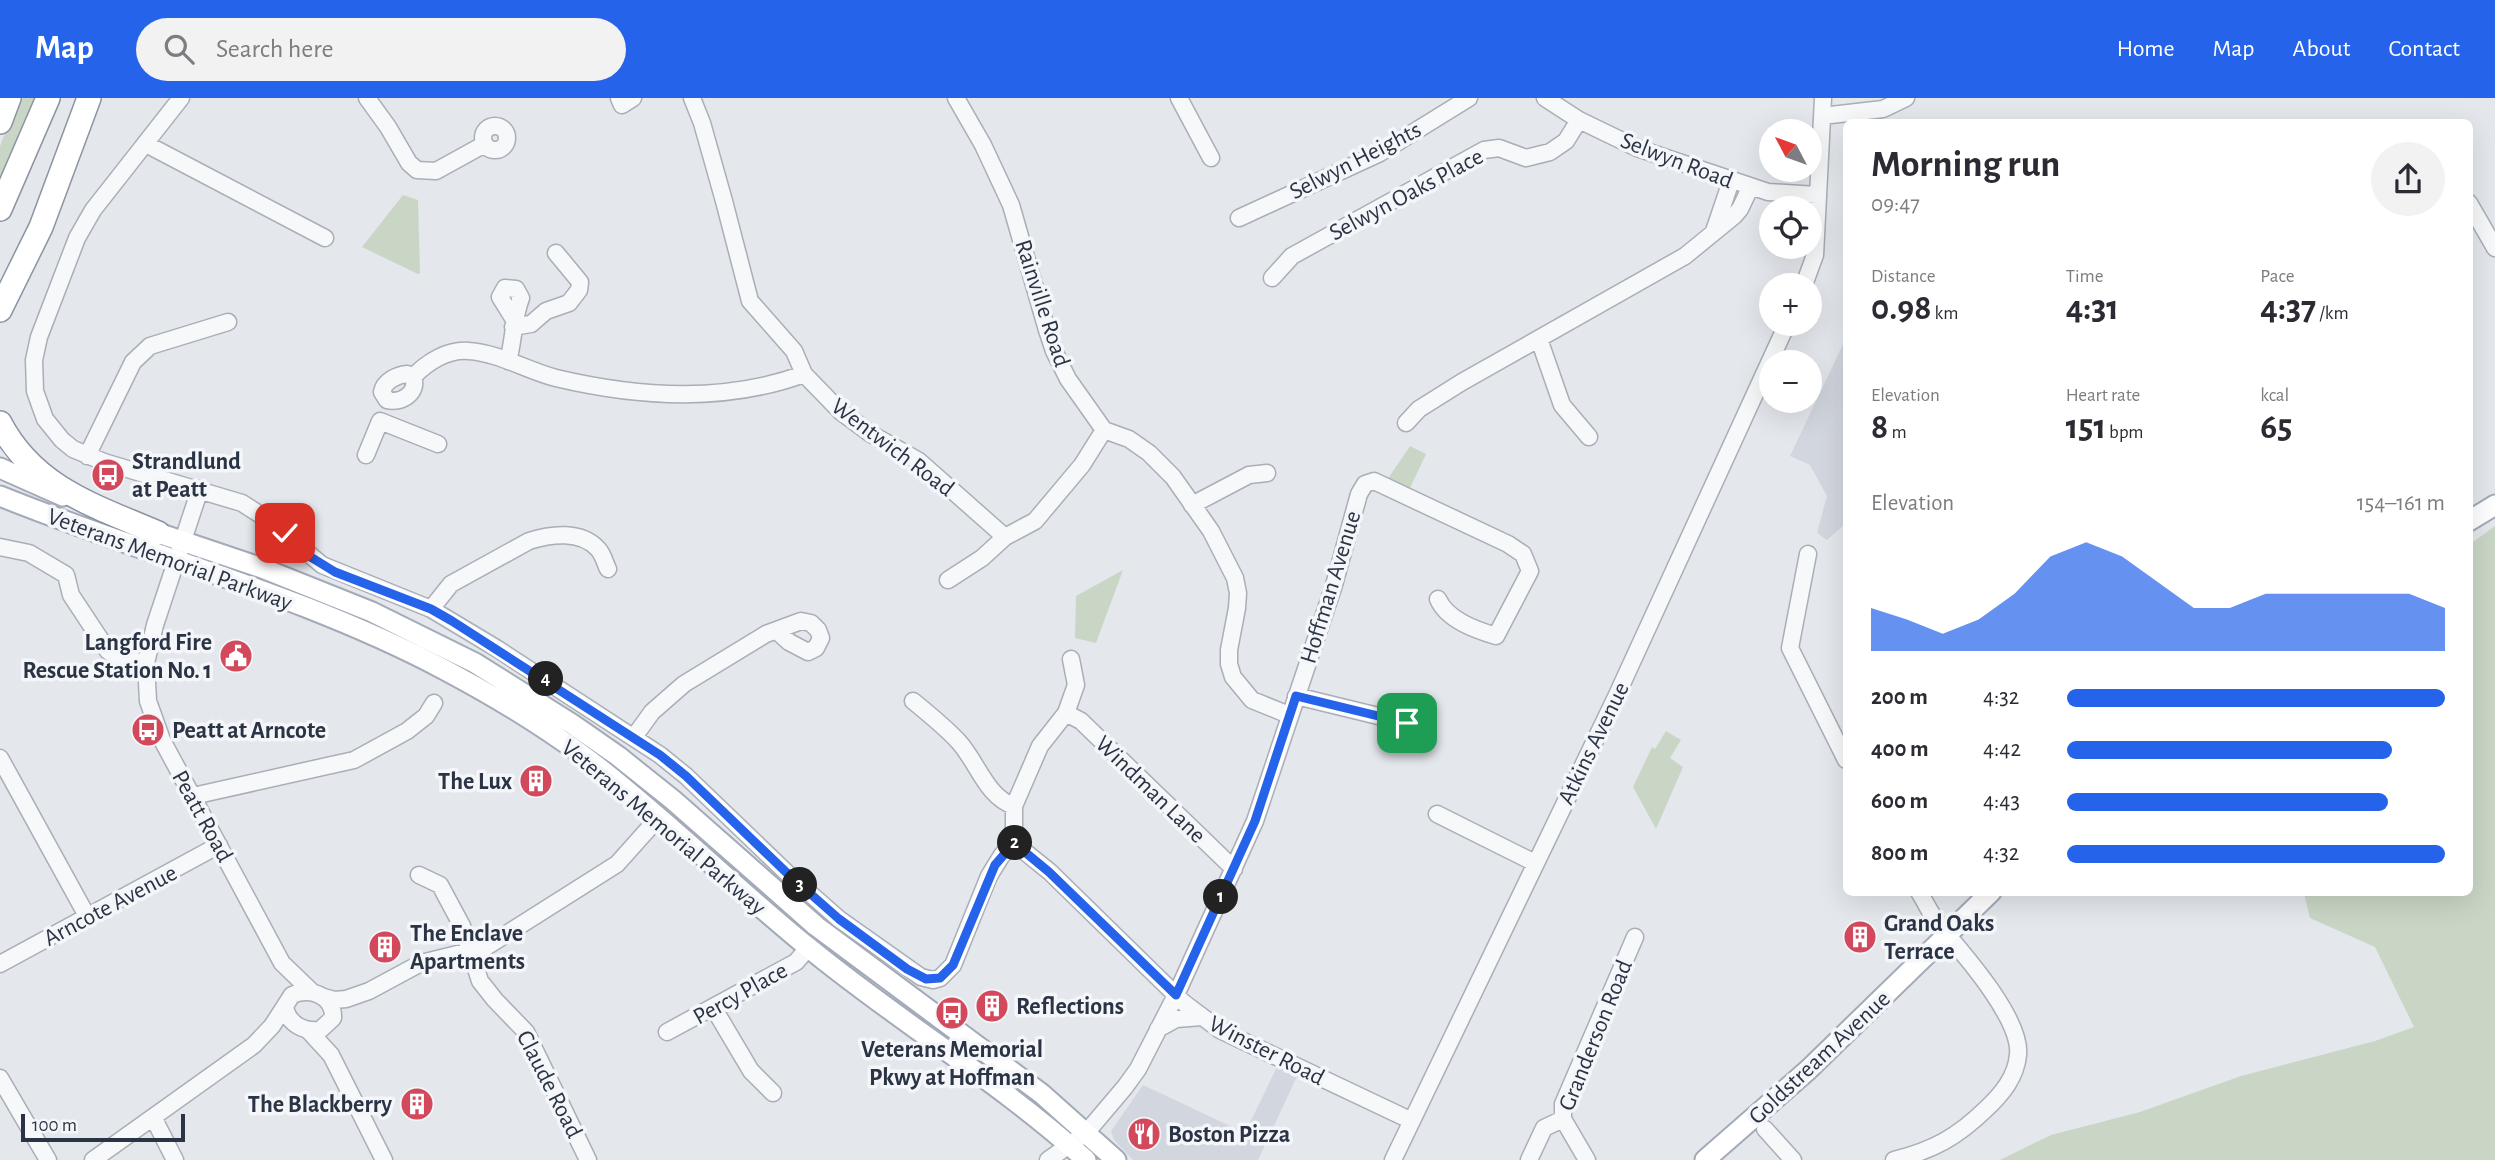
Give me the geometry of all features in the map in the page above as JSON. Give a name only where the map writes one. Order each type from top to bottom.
[{"type":"highway","points":[[0,122],[9,98]]},
{"type":"highway","points":[[0,209],[48,98]]},
{"type":"highway","points":[[0,310],[41,227],[89,98]]},
{"type":"highway","points":[[0,284],[73,145]]},
{"type":"highway","points":[[0,423],[23,459],[51,483],[79,499],[158,533]]},
{"type":"main road","name":"Veterans Memorial Parkway","points":[[0,468],[158,533],[262,568],[372,612],[474,663],[618,756],[673,800],[816,926],[1042,1094],[1116,1160]]},
{"type":"main road","name":"Veterans Memorial Parkway","points":[[0,496],[352,625],[445,670],[540,726],[591,762],[659,817],[808,948],[967,1063],[1086,1160]]},
{"type":"main road","points":[[2473,519],[2495,505]]},
{"type":"main road","name":"Goldstream Avenue","points":[[1705,1160],[1808,1070],[1987,896]]},
{"type":"street","points":[[181,98],[93,210],[77,238],[38,337],[34,360],[35,391],[45,419],[62,440],[87,456],[242,503],[285,533],[309,556],[335,572],[431,609],[496,648],[634,737],[686,776],[839,919],[920,977],[933,980],[940,978],[953,965],[995,865],[1014,843],[1014,806],[1040,746],[1066,713],[1076,685],[1071,659]]},
{"type":"street","points":[[367,98],[409,163],[417,170],[436,171],[485,144]]},
{"type":"street","points":[[619,98],[622,104],[633,98]]},
{"type":"street","name":"Wentwich Road","points":[[692,98],[721,188],[750,301],[794,351],[804,374],[840,411],[871,434],[919,461],[1005,537]]},
{"type":"street","name":"Rainville Road","points":[[957,98],[1011,205],[1054,351],[1068,379],[1104,430]]},
{"type":"street","points":[[1179,98],[1211,158]]},
{"type":"street","name":"Selwyn Heights","points":[[1239,218],[1380,153],[1469,98]]},
{"type":"street","name":"Selwyn Road","points":[[1545,98],[1578,120],[1637,148],[1750,188],[1768,192],[1817,195]]},
{"type":"street","points":[[1808,273],[1815,255],[1823,98]]},
{"type":"street","points":[[1822,116],[1883,109],[1906,98]]},
{"type":"street","name":"Selwyn Oaks Place","points":[[1272,278],[1292,256],[1484,150],[1500,148],[1526,158],[1550,152],[1566,141],[1578,120]]},
{"type":"street","points":[[146,144],[326,238]]},
{"type":"street","points":[[1714,231],[1731,181]]},
{"type":"street","points":[[1406,423],[1419,409],[1685,256],[1740,209],[1750,188]]},
{"type":"street","points":[[2473,210],[2495,248]]},
{"type":"street","points":[[508,361],[513,345],[513,322],[531,324],[546,311],[569,303],[575,297],[580,282],[556,253]]},
{"type":"street","points":[[87,456],[133,362],[141,352],[150,346],[229,322]]},
{"type":"street","name":"Atkins Avenue","points":[[1393,1160],[1616,697],[1781,336]]},
{"type":"street","points":[[1539,339],[1562,405],[1589,437]]},
{"type":"street","points":[[366,455],[389,400],[397,401],[410,394],[416,385],[413,377],[422,367],[444,355],[458,352],[478,353],[584,384],[664,393],[725,393],[778,384],[804,374]]},
{"type":"street","points":[[380,421],[438,444]]},
{"type":"street","points":[[948,580],[982,558],[1005,537],[1035,521],[1082,465],[1104,430],[1129,439],[1149,453],[1173,477],[1211,531],[1235,578],[1237,608],[1228,650],[1234,677],[1252,700],[1289,715]]},
{"type":"street","points":[[1192,505],[1249,475],[1267,474]]},
{"type":"street","name":"Hoffman Avenue","points":[[1048,1160],[1086,1132],[1138,1069],[1176,995],[1255,821],[1334,585],[1359,494],[1365,484],[1374,481],[1508,544],[1523,554],[1530,571],[1496,636],[1475,629],[1453,616],[1442,609],[1438,600]]},
{"type":"street","name":"Peatt Road","points":[[200,489],[155,625],[146,663],[148,701],[153,722],[282,963],[317,994]]},
{"type":"street","points":[[431,609],[451,584],[542,537],[559,535],[587,540],[600,550],[608,569]]},
{"type":"street","points":[[0,547],[29,553],[66,575],[71,595],[108,651],[118,658],[146,663]]},
{"type":"street","points":[[1808,554],[1790,649],[1843,754]]},
{"type":"street","points":[[634,737],[652,712],[684,684],[766,634],[778,632]]},
{"type":"street","points":[[1296,696],[1407,723]]},
{"type":"street","points":[[914,702],[958,741],[992,790],[1007,804],[1014,806]]},
{"type":"street","points":[[193,796],[354,760],[407,732],[426,716],[434,703]]},
{"type":"street","name":"Windman Lane","points":[[1066,713],[1081,721],[1234,869]]},
{"type":"street","points":[[0,758],[87,916]]},
{"type":"street","points":[[1437,814],[1535,863]]},
{"type":"street","points":[[93,1160],[254,1045],[298,992],[317,994],[334,1000],[369,991],[421,963],[486,947],[608,870],[625,857],[659,817]]},
{"type":"street","name":"Winster Road","points":[[1014,843],[1049,872],[1176,995],[1220,1030],[1412,1121]]},
{"type":"street","name":"Arncote Avenue","points":[[0,964],[219,845]]},
{"type":"street","name":"Claude Road","points":[[419,875],[440,885],[462,926],[474,967],[488,992],[526,1032],[588,1160]]},
{"type":"street","points":[[1894,1160],[1949,1140],[1999,1097],[2014,1074],[2019,1053],[2015,1030],[2000,1004],[1937,922],[1921,896]]},
{"type":"street","name":"Granderson Road","points":[[1529,1160],[1544,1128],[1563,1119],[1563,1104],[1635,937]]},
{"type":"street","name":"Percy Place","points":[[667,1032],[796,962],[808,948]]},
{"type":"street","name":"Peatt Road","points":[[282,963],[287,1003]]},
{"type":"street","points":[[254,1045],[303,1028],[320,1030],[331,1020],[351,1009],[369,991]]},
{"type":"street","points":[[317,994],[331,1007],[331,1055]]},
{"type":"street","points":[[287,1003],[289,1019],[303,1028],[331,1055],[384,1160]]},
{"type":"street","points":[[713,1007],[751,1071],[773,1093]]},
{"type":"street","points":[[1158,1029],[1176,1018],[1202,1017]]},
{"type":"street","points":[[1,1084],[48,1160]]},
{"type":"street","points":[[153,1117],[175,1160]]},
{"type":"street","points":[[1563,1119],[1587,1160]]},
{"type":"street","points":[[1765,1129],[1793,1160]]},
{"type":"shaded area","points":[[1843,344],[1843,526],[1827,540],[1817,533],[1827,496],[1810,465],[1790,456],[1810,413],[1822,413],[1822,389]]},
{"type":"shaded area","points":[[1278,1065],[1298,1074],[1258,1160],[1133,1160],[1114,1140],[1111,1131],[1143,1085],[1245,1133]]},
{"type":"green space","points":[[19,98],[39,98],[0,190],[0,146]]},
{"type":"green space","points":[[403,195],[418,200],[418,274],[362,247]]},
{"type":"green space","points":[[1410,446],[1426,454],[1409,490],[1387,480]]},
{"type":"green space","points":[[2495,526],[2495,1160],[2000,1160],[2051,1135],[2140,1112],[2241,1076],[2375,1041],[2414,1027],[2375,947],[2310,918],[2305,896],[2473,896],[2473,542]]},
{"type":"green space","points":[[1123,570],[1096,643],[1075,638],[1076,596]]},
{"type":"green space","points":[[1666,731],[1681,740],[1670,758],[1683,767],[1656,829],[1633,787],[1652,747],[1655,749]]},
{"type":"place","name":"Strandlund at Peatt","points":[[108,475]]},
{"type":"place","name":"Langford Fire Rescue Station No. 1","points":[[236,656]]},
{"type":"place","name":"Peatt at Arncote","points":[[148,730]]},
{"type":"place","name":"The Lux","points":[[536,781]]},
{"type":"place","name":"Grand Oaks Terrace","points":[[1860,937]]},
{"type":"place","name":"The Enclave Apartments","points":[[385,947]]},
{"type":"place","name":"Reflections","points":[[992,1006]]},
{"type":"place","name":"Veterans Memorial Pkwy at Hoffman","points":[[952,1013]]},
{"type":"place","name":"The Blackberry","points":[[417,1104]]},
{"type":"place","name":"Boston Pizza","points":[[1144,1134]]},
{"type":"route","points":[[285,533],[309,556],[335,572],[431,609],[452,621],[660,755],[839,919],[907,969],[926,979],[940,978],[953,965],[989,876],[1014,843],[1049,872],[1176,995],[1255,821],[1296,696],[1407,723]]}]
